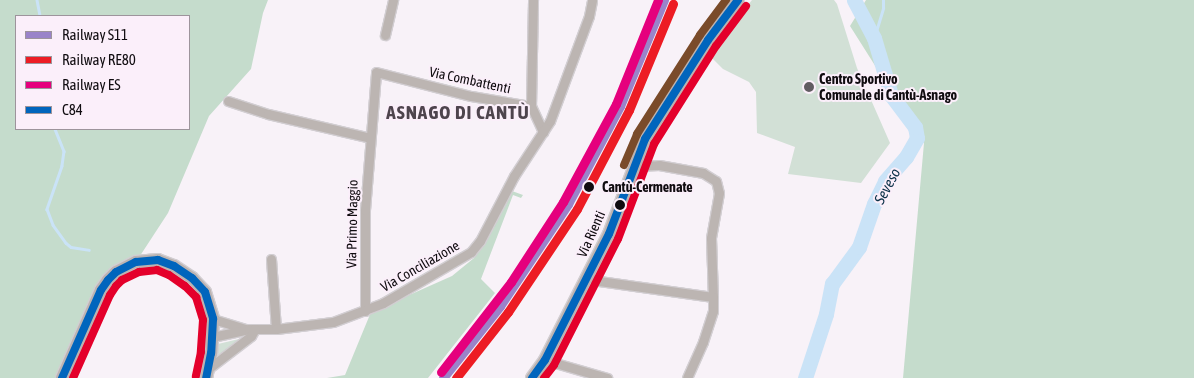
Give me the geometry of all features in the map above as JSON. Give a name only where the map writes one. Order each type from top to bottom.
[{"type":"main road","name":"Via Rienti","points":[[532,378],[545,360],[609,234],[645,140],[724,16],[738,0]]},
{"type":"main road","points":[[62,378],[101,290],[116,272],[136,262],[158,260],[174,266],[192,278],[205,292],[213,319],[207,373]]},
{"type":"street","points":[[384,35],[393,0]]},
{"type":"street","points":[[533,0],[531,106],[543,132]]},
{"type":"street","name":"Via Conciliazione","points":[[252,329],[276,329],[334,322],[364,311],[470,252],[480,241],[514,176],[543,132],[553,112],[592,0]]},
{"type":"street","name":"Via Combattenti","points":[[376,72],[471,96],[531,106]]},
{"type":"street","name":"Via Primo Maggio","points":[[364,311],[365,210],[376,72]]},
{"type":"street","points":[[228,101],[268,114],[370,138]]},
{"type":"street","points":[[634,166],[659,165],[694,171],[703,173],[716,181],[719,193],[711,238],[712,310],[703,342],[687,378]]},
{"type":"street","points":[[272,259],[276,329]]},
{"type":"street","points":[[588,277],[599,281],[712,297]]},
{"type":"street","points":[[213,319],[252,329]]},
{"type":"street","points":[[212,338],[252,329]]},
{"type":"street","points":[[207,373],[251,336],[252,329]]},
{"type":"street","points":[[545,360],[607,378]]},
{"type":"shaded area","name":"Centro Sportivo Comunale di Cantù-Asnago","points":[[752,0],[834,0],[837,4],[857,68],[890,143],[861,183],[788,174],[795,147],[757,133],[756,92],[749,82],[723,69],[708,54]]},
{"type":"shaded area","points":[[243,338],[217,357],[218,344]]},
{"type":"green space","points":[[0,0],[268,0],[263,13],[251,69],[209,116],[168,213],[136,262],[116,272],[62,378],[0,378]]},
{"type":"green space","points":[[866,0],[1194,0],[1194,378],[903,378],[924,143],[850,26]]},
{"type":"green space","points":[[512,191],[523,195],[521,198],[513,195],[481,279],[495,293],[428,378],[327,378],[345,375],[371,312],[452,276],[474,258]]},
{"type":"waterway","points":[[37,0],[40,15]]},
{"type":"waterway","name":"Seveso","points":[[805,378],[826,314],[832,284],[859,247],[874,204],[885,181],[906,157],[917,138],[915,127],[891,95],[874,38],[854,0]]},
{"type":"waterway","points":[[874,38],[883,8],[883,0]]},
{"type":"waterway","points":[[55,130],[64,151],[62,166],[47,209],[53,225],[66,243],[71,247],[89,250]]},
{"type":"waterway","points":[[131,276],[153,271],[169,274],[178,279],[196,297],[201,307],[202,323]]},
{"type":"waterway","points":[[197,370],[201,338]]},
{"type":"rail line","name":"ES","points":[[441,372],[511,282],[563,202],[616,104],[658,0]]},
{"type":"rail line","name":"S11","points":[[443,378],[500,306],[568,204],[620,106],[664,0]]},
{"type":"rail line","name":"RE80","points":[[456,378],[508,312],[577,209],[629,110],[673,4]]},
{"type":"transit line","points":[[624,165],[637,134],[700,35],[726,0]]},
{"type":"transit line","name":"C84","points":[[532,378],[545,360],[609,234],[645,139],[708,40],[738,0]]},
{"type":"transit line","points":[[544,378],[554,365],[618,239],[654,144],[716,46],[746,6]]},
{"type":"transit line","name":"C84","points":[[62,378],[101,290],[108,280],[116,272],[136,262],[158,260],[174,266],[192,278],[205,292],[213,319],[211,353],[206,378]]},
{"type":"transit line","points":[[73,378],[110,295],[116,286],[122,280],[139,272],[157,270],[169,275],[185,286],[196,297],[203,320],[201,352],[196,376]]},
{"type":"place","name":"Centro Sportivo Comunale di Cantù-Asnago","points":[[809,87]]},
{"type":"place","name":"Cantù-Cermenate","points":[[589,187]]},
{"type":"district","name":"ASNAGO DI CANTÙ","points":[[458,113]]}]
